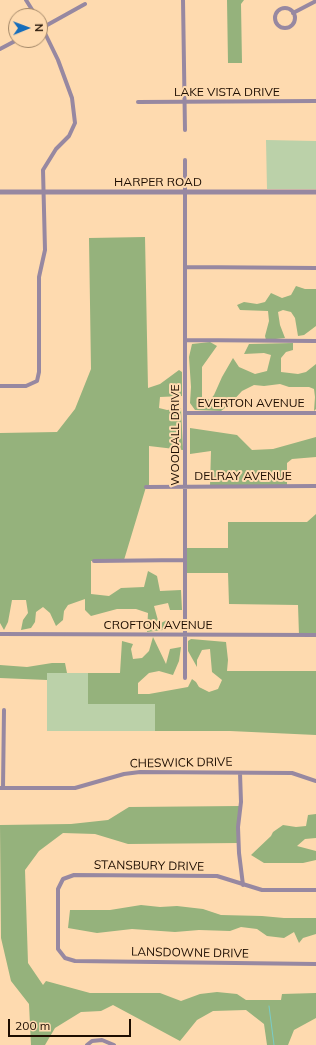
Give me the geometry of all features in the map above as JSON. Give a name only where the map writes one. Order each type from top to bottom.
[{"type":"street","points":[[183,0],[185,130]]},
{"type":"street","points":[[293,13],[316,1]]},
{"type":"street","points":[[48,23],[85,4]]},
{"type":"street","points":[[289,8],[293,13],[293,22],[289,27],[285,28],[279,26],[275,21],[275,15],[279,9],[289,8]]},
{"type":"street","points":[[0,386],[26,386],[37,381],[39,372],[39,277],[46,250],[43,170],[56,150],[69,136],[75,123],[72,98],[58,60],[48,41]]},
{"type":"street","name":"LAKE VISTA DRIVE","points":[[138,102],[316,101]]},
{"type":"street","name":"WOODALL DRIVE","points":[[185,160],[185,678]]},
{"type":"street","name":"HARPER ROAD","points":[[0,192],[316,192]]},
{"type":"street","points":[[186,267],[316,268]]},
{"type":"street","points":[[186,340],[316,341]]},
{"type":"street","name":"EVERTON AVENUE","points":[[186,413],[316,413]]},
{"type":"street","name":"DELRAY AVENUE","points":[[146,487],[316,486]]},
{"type":"street","points":[[94,561],[184,560]]},
{"type":"street","name":"CROFTON AVENUE","points":[[0,634],[316,635]]},
{"type":"street","points":[[2,788],[4,710]]},
{"type":"street","name":"CHESWICK DRIVE","points":[[2,788],[75,788],[124,774],[140,772],[292,773],[316,781]]},
{"type":"street","points":[[240,773],[241,802],[238,827],[239,853],[244,885]]},
{"type":"street","name":"STANSBURY DRIVE","points":[[64,958],[58,949],[58,889],[63,879],[74,875],[217,876],[262,890],[316,890]]},
{"type":"street","name":"LANSDOWNE DRIVE","points":[[64,958],[75,961],[316,964]]},
{"type":"street","points":[[87,1045],[92,1041],[102,1040],[114,1045]]},
{"type":"green space","points":[[227,0],[244,0],[241,4],[242,63],[228,63]]},
{"type":"green space","points":[[266,140],[316,141],[316,189],[267,189]]},
{"type":"green space","points":[[145,237],[148,388],[160,384],[179,370],[182,372],[182,396],[160,397],[159,408],[167,410],[181,408],[183,450],[149,446],[149,487],[146,487],[124,560],[91,561],[91,594],[109,596],[121,588],[144,587],[148,571],[157,576],[160,591],[181,590],[182,610],[170,610],[168,603],[154,606],[159,624],[167,620],[163,630],[147,632],[148,613],[136,609],[117,609],[91,616],[85,610],[85,599],[68,605],[64,611],[63,620],[56,626],[50,613],[43,607],[36,612],[35,622],[31,628],[21,630],[23,620],[28,613],[26,600],[12,600],[8,622],[4,630],[0,623],[0,433],[57,432],[75,409],[91,369],[89,238]]},
{"type":"green space","points":[[296,286],[305,289],[316,289],[316,326],[304,335],[298,336],[295,318],[291,312],[283,310],[278,312],[280,325],[285,338],[266,340],[265,336],[269,321],[268,311],[240,310],[237,305],[244,302],[257,304],[265,302],[271,293],[282,298],[291,295]]},
{"type":"green space","points":[[210,342],[217,346],[202,367],[202,397],[210,400],[214,395],[233,358],[239,367],[255,374],[267,371],[271,355],[264,353],[244,354],[249,344],[293,343],[293,350],[286,352],[281,358],[281,372],[298,374],[306,372],[316,364],[316,409],[314,411],[314,389],[309,387],[289,387],[280,384],[264,386],[254,385],[242,391],[221,411],[195,410],[190,403],[191,387],[189,357],[192,344]]},
{"type":"green space","points":[[190,428],[237,435],[252,450],[273,449],[316,437],[316,457],[292,459],[287,463],[287,486],[210,486],[211,451],[190,454]]},
{"type":"green space","points":[[316,514],[316,635],[299,635],[298,605],[229,604],[228,573],[185,573],[185,548],[228,548],[228,522],[307,522]]},
{"type":"green space","points":[[153,637],[166,664],[170,649],[181,647],[179,661],[173,675],[159,671],[149,673],[138,683],[138,694],[149,694],[188,687],[192,679],[199,687],[209,692],[218,689],[222,680],[212,672],[210,649],[202,650],[197,660],[197,667],[188,651],[188,641],[191,639],[226,642],[228,660],[227,671],[316,671],[316,735],[230,731],[155,731],[155,704],[88,704],[88,673],[120,673],[122,641],[133,644],[131,649],[133,659],[142,658],[149,651]]},
{"type":"green space","points":[[52,663],[65,663],[67,673],[47,673],[47,680],[0,678],[0,665],[27,667]]},
{"type":"green space","points":[[47,673],[88,673],[88,704],[155,704],[155,731],[47,731]]},
{"type":"green space","points":[[240,806],[239,843],[128,844],[95,834],[63,833],[39,851],[25,870],[28,963],[43,985],[46,981],[90,993],[160,993],[181,1001],[200,994],[217,992],[237,994],[246,1000],[281,1000],[282,994],[316,993],[316,1018],[294,1030],[288,1045],[267,1045],[264,1024],[246,1010],[213,1011],[197,1020],[180,1041],[113,1005],[101,1011],[81,1012],[55,1028],[45,1045],[31,1045],[29,1004],[11,981],[1,938],[0,825],[71,824],[108,820],[129,807]]},
{"type":"green space","points":[[316,814],[316,838],[305,839],[297,846],[316,851],[316,860],[303,863],[264,863],[251,855],[271,836],[273,832],[283,825],[296,827],[306,826],[308,815]]},
{"type":"green space","points":[[141,905],[160,907],[177,906],[203,909],[221,915],[316,918],[316,934],[303,938],[299,943],[294,932],[284,938],[267,936],[257,929],[241,927],[230,931],[199,930],[175,932],[132,929],[97,933],[68,928],[70,910],[110,910]]},
{"type":"waterway","points":[[269,1006],[274,1045]]}]
